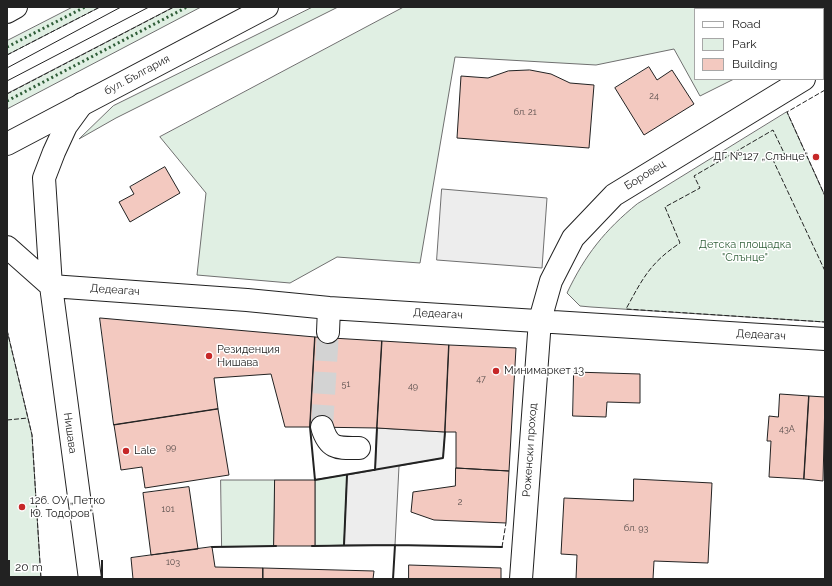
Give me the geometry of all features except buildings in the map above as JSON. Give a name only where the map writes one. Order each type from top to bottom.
[{"type":"street","points":[[7,12],[16,7]]},
{"type":"street","name":"бул. България","points":[[7,144],[268,7]]},
{"type":"street","name":"Боровец","points":[[540,320],[551,281],[573,238],[614,195],[802,80]]},
{"type":"street","name":"Нишава","points":[[82,104],[66,126],[44,178],[51,286],[90,579]]},
{"type":"street","points":[[7,247],[51,286]]},
{"type":"street","name":"Дедеагач","points":[[51,286],[232,298],[329,308],[825,339]]},
{"type":"street","points":[[328,332],[329,308]]},
{"type":"street","name":"Роженски проход","points":[[521,579],[540,320]]},
{"type":"street","points":[[322,427],[326,440],[335,448],[359,448]]},
{"type":"green space","points":[[73,7],[100,7],[7,55],[7,41]]},
{"type":"green space","points":[[174,7],[201,7],[7,109],[7,94]]},
{"type":"green space","points":[[313,7],[338,7],[116,118],[79,139],[113,106]]},
{"type":"green space","points":[[404,7],[710,7],[694,8],[694,80],[732,80],[700,96],[674,49],[596,65],[455,57],[420,263],[337,257],[290,283],[197,275],[206,193],[160,137]]},
{"type":"green space","name":"Детска площадка \"Слънце\"","points":[[787,112],[825,196],[825,322],[580,306],[567,293],[581,267],[597,244],[615,224],[637,204]]},
{"type":"green space","name":"126. ОУ „Петко Ю. Тодоров“","points":[[7,330],[32,435],[41,579],[7,579]]},
{"type":"green space","points":[[347,475],[344,545],[315,546],[315,480]]},
{"type":"green space","points":[[221,480],[275,480],[274,546],[222,547]]},
{"type":"shaded area","points":[[442,189],[547,198],[542,268],[437,260]]},
{"type":"shaded area","points":[[377,428],[445,432],[443,458],[399,466],[395,545],[344,545],[347,475],[375,470]]},
{"type":"tunnel","points":[[322,427],[328,332]]},
{"type":"tram line","points":[[7,68],[121,7]]},
{"type":"tram line","points":[[7,81],[149,7]]},
{"type":"hedge","points":[[7,47],[85,7]]},
{"type":"hedge","points":[[7,101],[187,7]]},
{"type":"fence","points":[[7,55],[100,7]]},
{"type":"fence","points":[[7,94],[174,7]]},
{"type":"fence","points":[[825,90],[787,112],[825,196]]},
{"type":"fence","points":[[825,271],[773,160],[785,155],[773,130],[694,176],[700,188],[665,207],[680,243],[654,264],[637,288],[626,309],[825,322]]},
{"type":"fence","points":[[7,330],[32,435],[41,579]]},
{"type":"fence","points":[[7,420],[28,418]]},
{"type":"fence","points":[[502,547],[506,523]]},
{"type":"wall","points":[[310,427],[315,480],[443,458],[445,432]]},
{"type":"wall","points":[[375,470],[377,428]]},
{"type":"wall","points":[[344,545],[347,475]]},
{"type":"wall","points":[[312,546],[395,545],[502,547]]},
{"type":"wall","points":[[393,579],[395,545]]},
{"type":"wall","points":[[212,547],[276,546]]},
{"type":"place","name":"ДГ №127 „Слънце“","points":[[816,157]]},
{"type":"place","name":"Резиденция Нишава","points":[[209,356]]},
{"type":"place","name":"Минимаркет 13","points":[[496,371]]},
{"type":"place","name":"Lale","points":[[126,451]]},
{"type":"place","name":"126. ОУ „Петко Ю. Тодоров“","points":[[22,507]]}]
